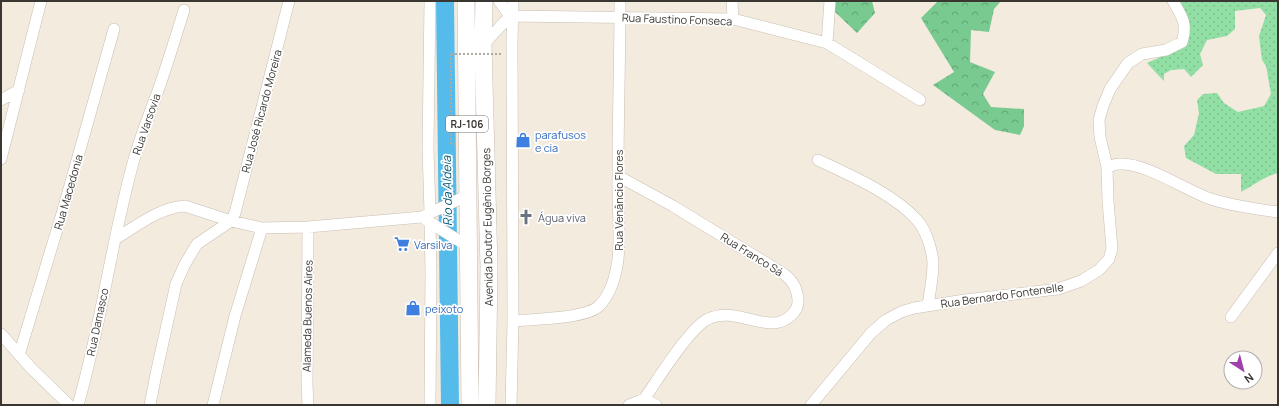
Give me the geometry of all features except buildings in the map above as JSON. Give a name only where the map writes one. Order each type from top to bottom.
[{"type":"highway","name":"Avenida Doutor Eugênio Borges","points":[[466,1],[467,144],[463,198],[462,243],[470,405]]},
{"type":"highway","name":"Avenida Doutor Eugênio Borges","points":[[484,1],[483,45],[489,267],[487,405]]},
{"type":"street","points":[[1,159],[41,1]]},
{"type":"street","name":"Rua José Ricardo Moreira","points":[[231,221],[235,213],[289,1]]},
{"type":"street","points":[[430,1],[428,148],[432,271],[430,405]]},
{"type":"street","points":[[499,1],[512,16]]},
{"type":"street","points":[[511,405],[514,320],[513,1]]},
{"type":"street","name":"Rua Venâncio Flores","points":[[514,320],[572,316],[589,312],[599,307],[607,296],[614,279],[618,259],[620,1]]},
{"type":"street","points":[[732,1],[733,19]]},
{"type":"street","points":[[827,43],[830,1]]},
{"type":"street","name":"Rua Bernardo Fontenelle","points":[[811,405],[871,333],[886,320],[901,312],[928,305],[1058,289],[1081,281],[1099,270],[1109,259],[1112,249],[1112,238],[1108,201],[1107,167],[1100,137],[1099,120],[1110,89],[1124,67],[1134,58],[1142,54],[1166,50],[1182,42],[1185,34],[1185,27],[1173,1]]},
{"type":"street","name":"Rua Varsovia","points":[[115,239],[133,163],[184,10]]},
{"type":"street","points":[[483,45],[512,16]]},
{"type":"street","name":"Rua Faustino Fonseca","points":[[512,16],[733,19],[827,43],[920,100]]},
{"type":"street","name":"Rua Macedonia","points":[[19,355],[63,210],[114,29]]},
{"type":"street","points":[[1,100],[19,90]]},
{"type":"street","points":[[818,160],[887,195],[918,221],[925,233],[933,263],[928,305]]},
{"type":"street","points":[[1107,167],[1119,164],[1134,165],[1211,199],[1237,206],[1278,212]]},
{"type":"street","name":"Rua Franco Sá","points":[[618,176],[673,206],[784,274],[792,280],[798,296],[796,310],[791,316],[776,323],[761,322],[728,315],[708,319],[698,326],[682,345],[644,400]]},
{"type":"street","points":[[115,239],[149,217],[165,209],[177,207],[190,208],[231,221],[262,228],[308,227],[431,218],[463,198]]},
{"type":"street","points":[[431,218],[462,243]]},
{"type":"street","points":[[150,405],[176,284],[185,264],[197,244],[231,221]]},
{"type":"street","name":"Alameda Buenos Aires","points":[[308,227],[308,405]]},
{"type":"street","points":[[213,405],[235,316],[262,228]]},
{"type":"street","name":"Rua Damasco","points":[[78,405],[87,373],[115,239]]},
{"type":"street","points":[[1231,317],[1278,253]]},
{"type":"street","points":[[1,334],[31,368],[69,405]]},
{"type":"street","points":[[629,405],[644,400],[656,405]]},
{"type":"path","points":[[467,144],[451,144],[451,54],[504,54]]},
{"type":"green space","points":[[835,1],[872,1],[875,13],[857,33],[834,11]]},
{"type":"green space","points":[[938,1],[1001,1],[994,9],[989,32],[971,30],[970,62],[995,72],[983,94],[991,107],[1024,109],[1024,126],[1020,135],[995,130],[933,85],[954,72],[921,18]]},
{"type":"green space","points":[[1171,1],[1278,1],[1278,173],[1273,174],[1241,192],[1241,174],[1216,174],[1186,158],[1184,146],[1194,135],[1199,113],[1197,100],[1203,94],[1217,93],[1224,103],[1238,112],[1264,106],[1271,94],[1266,66],[1262,60],[1259,36],[1266,15],[1260,8],[1235,11],[1235,29],[1227,36],[1207,40],[1200,54],[1203,65],[1191,77],[1184,69],[1171,70],[1164,74],[1164,81],[1147,63],[1167,54],[1184,29]]},
{"type":"waterway","name":"Rio da Aldeia","points":[[445,1],[450,405]]},
{"type":"place","name":"parafusos e cia","points":[[523,140]]},
{"type":"place","name":"Água viva","points":[[526,217]]},
{"type":"place","name":"Varsilva","points":[[402,244]]},
{"type":"place","name":"peixoto","points":[[413,308]]}]
